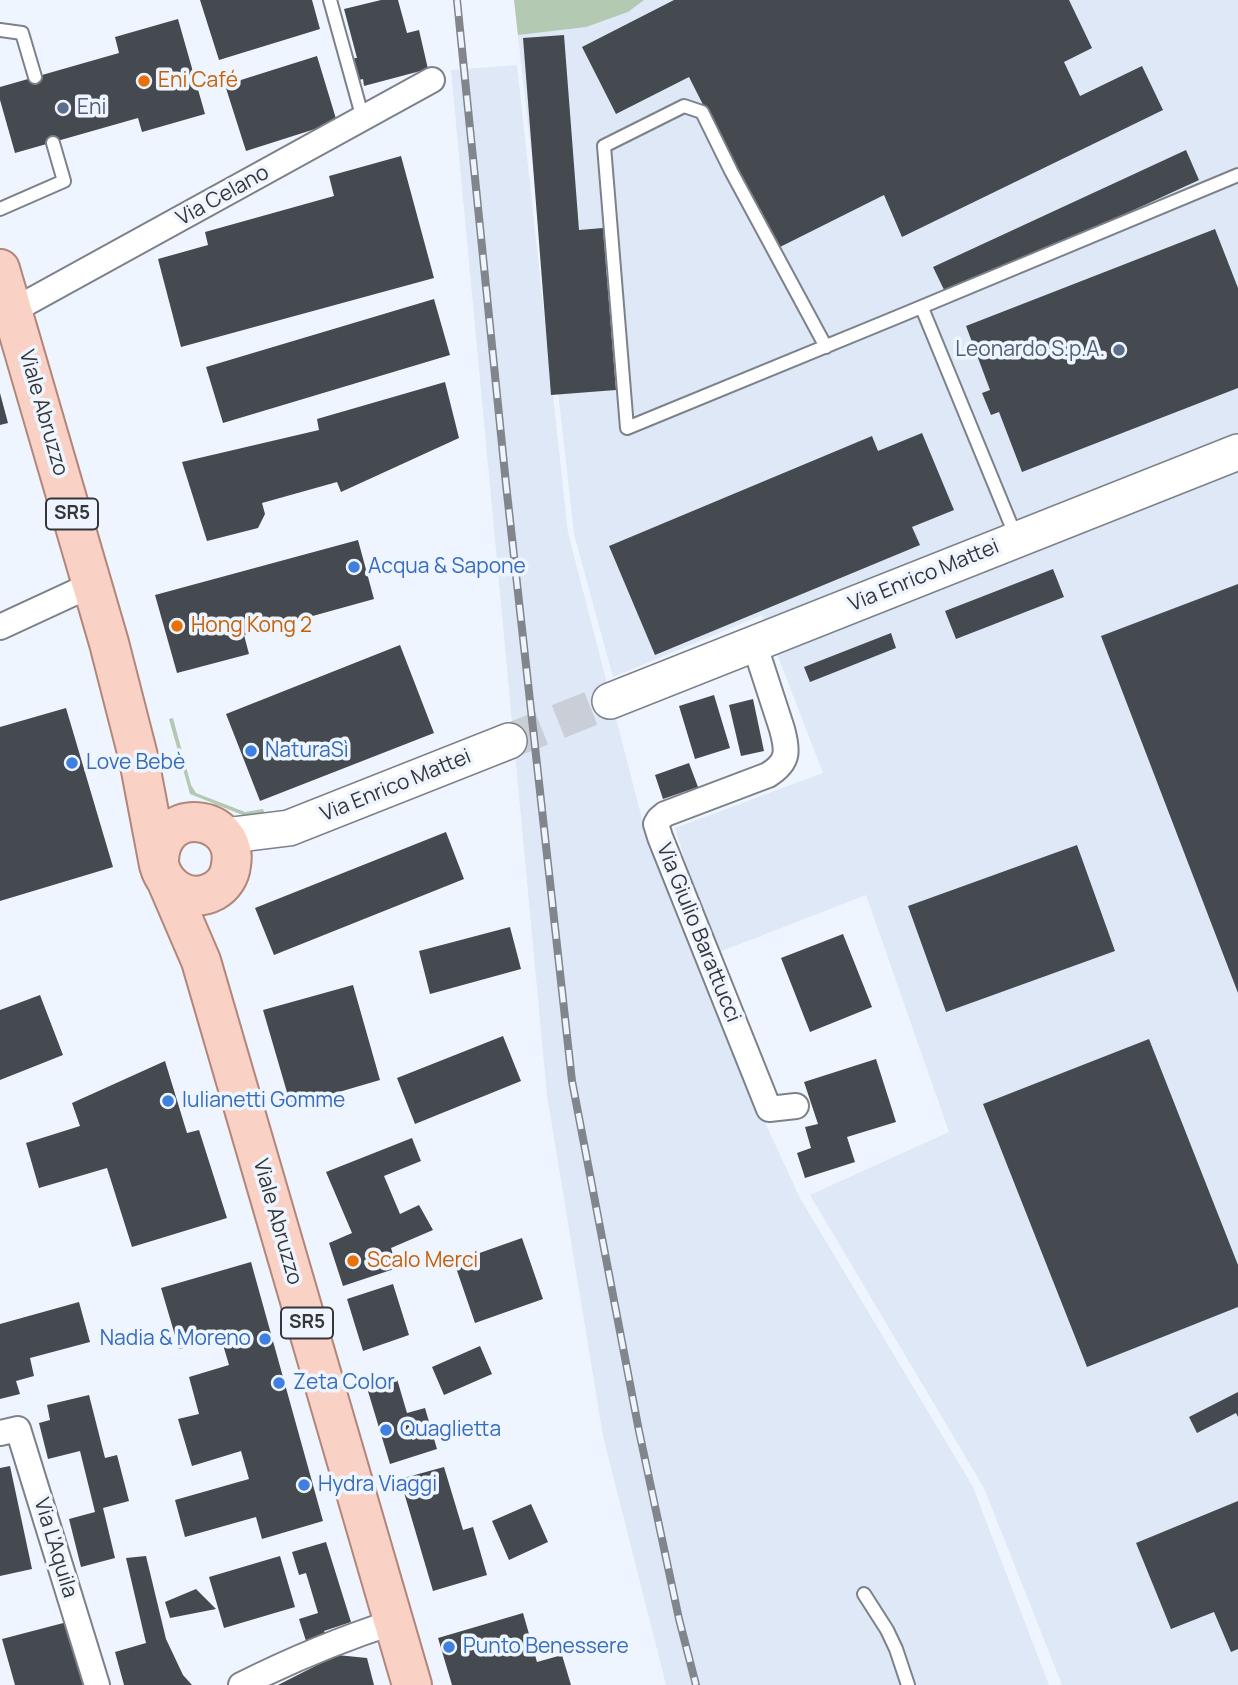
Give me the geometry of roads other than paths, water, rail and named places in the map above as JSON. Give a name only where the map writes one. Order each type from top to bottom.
[{"type":"main road","name":"Viale Abruzzo","points":[[0,269],[11,334],[93,584],[139,760],[163,874],[201,961],[412,1685]]},
{"type":"main road","name":"Viale Abruzzo","points":[[139,760],[215,855],[201,961]]},
{"type":"main road","points":[[181,824],[215,855],[193,896],[183,894],[163,874],[161,846],[166,836],[181,824]]},
{"type":"street","name":"Via Celano","points":[[11,334],[363,119],[432,80]]},
{"type":"street","name":"Via Enrico Mattei","points":[[610,701],[1238,452]]},
{"type":"street","points":[[0,628],[93,584]]},
{"type":"street","name":"Via Giulio Barattucci","points":[[754,643],[784,736],[784,762],[768,775],[665,814],[656,824],[769,1109],[796,1106]]},
{"type":"street","name":"Via Enrico Mattei","points":[[215,855],[509,741]]},
{"type":"street","name":"Via L'Aquila","points":[[0,1433],[18,1429],[97,1685]]},
{"type":"street","points":[[241,1685],[345,1638],[394,1622]]},
{"type":"lane","points":[[330,0],[363,119]]},
{"type":"lane","points":[[0,30],[22,33],[35,77]]},
{"type":"lane","points":[[826,347],[702,113],[684,106],[604,146],[627,428],[922,308],[1238,175]]},
{"type":"lane","points":[[0,209],[64,181],[53,143]]},
{"type":"lane","points":[[922,308],[1017,539]]},
{"type":"lane","points":[[864,1594],[887,1630],[908,1685]]},
{"type":"tunnel","points":[[509,741],[610,701]]},
{"type":"railway","points":[[457,0],[506,484],[572,1081],[639,1431],[679,1619],[696,1685]]},
{"type":"place","name":"Eni Café","points":[[144,81]]},
{"type":"place","name":"Eni","points":[[63,108]]},
{"type":"place","name":"Leonardo S.p.A.","points":[[1119,350]]},
{"type":"place","name":"Acqua & Sapone","points":[[354,567]]},
{"type":"place","name":"Hong Kong 2","points":[[177,626]]},
{"type":"place","name":"NaturaSì","points":[[251,751]]},
{"type":"place","name":"Love Bebè","points":[[72,763]]},
{"type":"place","name":"Iulianetti Gomme","points":[[168,1101]]},
{"type":"place","name":"Scalo Merci","points":[[353,1261]]},
{"type":"place","name":"Nadia & Moreno","points":[[265,1339]]},
{"type":"place","name":"Zeta Color","points":[[279,1383]]},
{"type":"place","name":"Quaglietta","points":[[386,1430]]},
{"type":"place","name":"Hydra Viaggi","points":[[304,1485]]},
{"type":"place","name":"Punto Benessere","points":[[449,1647]]}]
